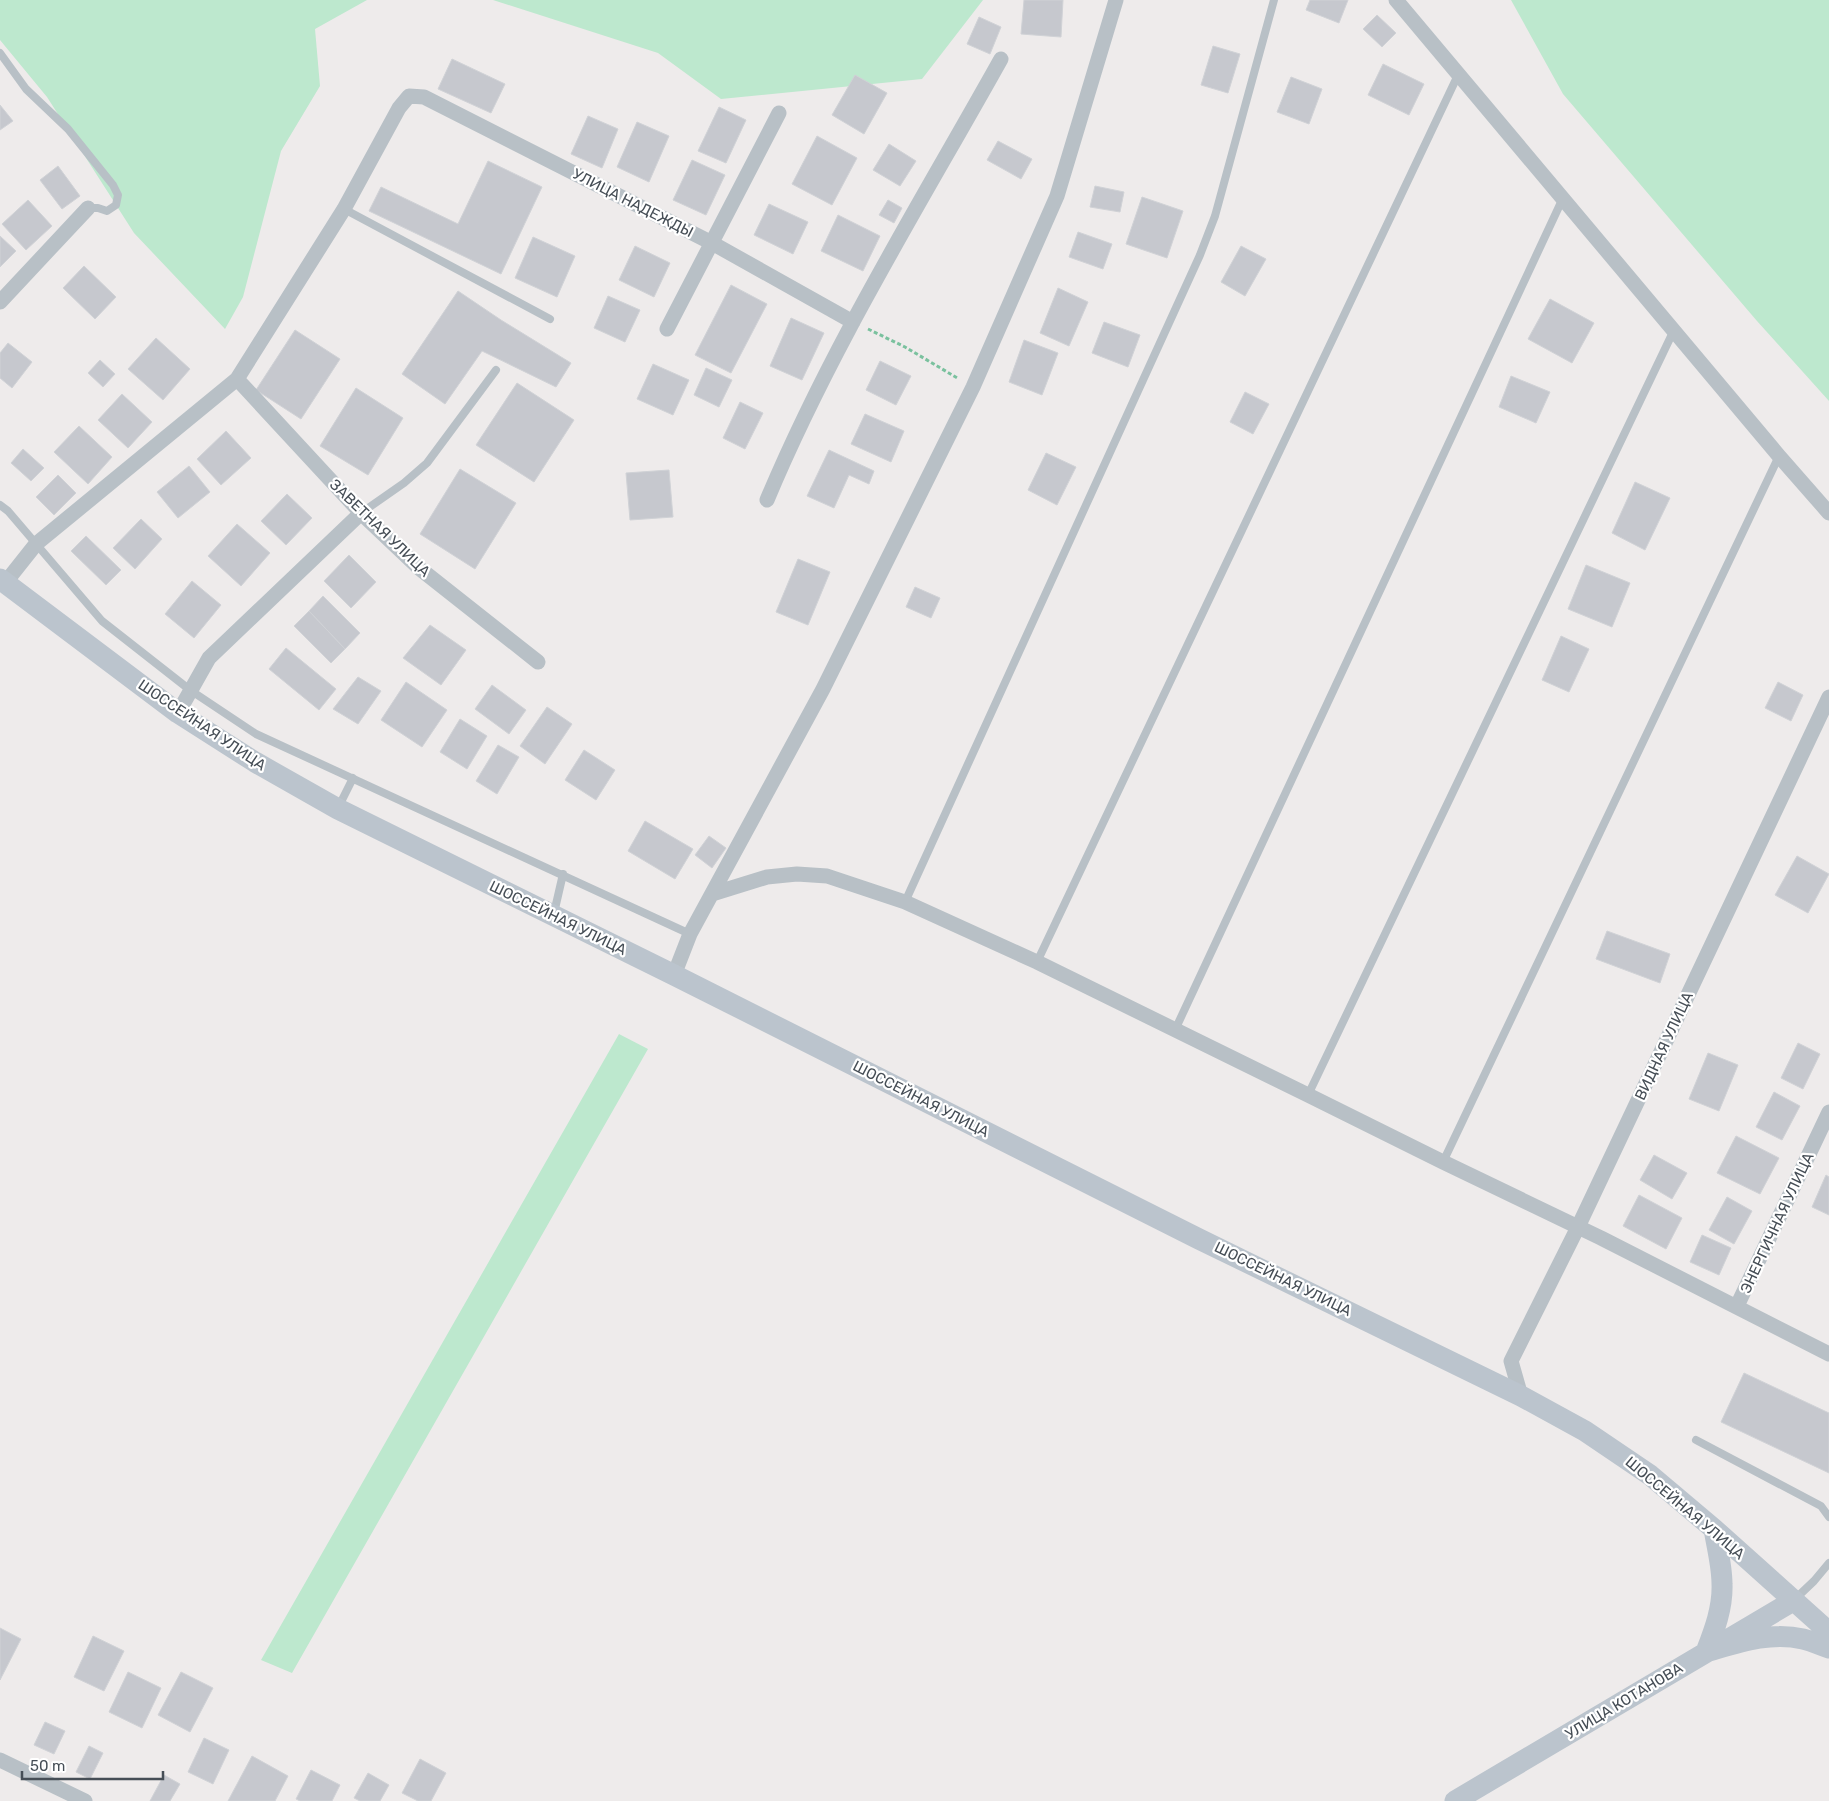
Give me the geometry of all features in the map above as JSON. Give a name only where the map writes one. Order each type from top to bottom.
[{"type":"street","points":[[674,975],[690,934],[823,689],[973,387],[1057,196],[1116,0]]},
{"type":"street","points":[[1396,0],[1778,456],[1829,513]]},
{"type":"street","points":[[767,500],[783,460],[853,322],[1001,59]]},
{"type":"street","name":"УЛИЦА НАДЕЖДЫ","points":[[344,209],[399,108],[410,96],[424,97],[712,243],[853,322]]},
{"type":"street","points":[[667,329],[779,113]]},
{"type":"street","points":[[0,302],[88,208]]},
{"type":"street","points":[[2,581],[36,544],[237,379],[344,209]]},
{"type":"street","name":"ЗАВЕТНАЯ УЛИЦА","points":[[237,379],[361,513],[419,568],[538,662]]},
{"type":"street","points":[[178,713],[209,658],[361,513]]},
{"type":"street","name":"ШОССЕЙНАЯ УЛИЦА","points":[[2,581],[178,713],[255,762],[338,809],[674,975],[1199,1239],[1521,1396],[1585,1431],[1642,1470],[1714,1529],[1829,1632]]},
{"type":"street","name":"ВИДНАЯ УЛИЦА","points":[[1521,1396],[1511,1361],[1578,1227],[1829,697]]},
{"type":"street","points":[[712,894],[767,877],[798,874],[827,876],[905,902],[1037,962],[1578,1227],[1829,1354]]},
{"type":"street","name":"ЭНЕРГИЧНАЯ УЛИЦА","points":[[1737,1306],[1829,1112]]},
{"type":"street","points":[[1706,1652],[1720,1609],[1722,1584],[1714,1529]]},
{"type":"street","name":"УЛИЦА КОТАНОВА","points":[[1455,1801],[1793,1601]]},
{"type":"street","points":[[1706,1652],[1758,1638],[1782,1636],[1802,1638],[1829,1648]]},
{"type":"street","points":[[0,1760],[85,1801]]},
{"type":"lane","points":[[905,902],[1200,255],[1215,216],[1274,0]]},
{"type":"lane","points":[[0,53],[26,89],[68,130],[113,185],[118,195],[116,205],[107,210],[88,208]]},
{"type":"lane","points":[[1037,962],[1458,75]]},
{"type":"lane","points":[[1175,1030],[1563,198]]},
{"type":"lane","points":[[344,209],[550,319]]},
{"type":"lane","points":[[1308,1095],[1674,330]]},
{"type":"lane","points":[[361,513],[404,483],[427,463],[496,370]]},
{"type":"lane","points":[[1443,1162],[1778,456]]},
{"type":"lane","points":[[0,505],[8,511],[102,621],[190,690],[256,734],[690,934]]},
{"type":"lane","points":[[338,809],[353,778]]},
{"type":"lane","points":[[553,915],[563,874]]},
{"type":"lane","points":[[1696,1440],[1821,1506],[1829,1517]]},
{"type":"lane","points":[[1793,1601],[1829,1563]]},
{"type":"path","points":[[853,322],[904,347],[973,387]]},
{"type":"green space","points":[[0,0],[367,0],[315,29],[320,86],[281,151],[243,297],[225,329],[134,233],[47,97],[0,40]]},
{"type":"green space","points":[[493,0],[983,0],[922,79],[721,99],[658,53]]},
{"type":"green space","points":[[1511,0],[1829,0],[1829,401],[1757,321],[1563,94]]},
{"type":"green space","points":[[619,1034],[648,1049],[292,1673],[261,1660]]},
{"type":"building","points":[[1024,0],[1063,0],[1061,37],[1021,34]]},
{"type":"building","points":[[1310,0],[1348,0],[1339,23],[1306,10]]},
{"type":"building","points":[[1377,15],[1396,33],[1382,47],[1363,29]]},
{"type":"building","points":[[979,17],[1001,27],[990,54],[967,44]]},
{"type":"building","points":[[1213,46],[1240,54],[1228,93],[1201,85]]},
{"type":"building","points":[[452,59],[505,84],[491,113],[438,89]]},
{"type":"building","points":[[1383,64],[1424,84],[1409,115],[1368,95]]},
{"type":"building","points":[[855,75],[887,93],[864,134],[832,115]]},
{"type":"building","points":[[1291,77],[1322,89],[1309,124],[1277,112]]},
{"type":"building","points":[[0,105],[13,121],[0,130]]},
{"type":"building","points":[[719,107],[746,120],[726,163],[698,151]]},
{"type":"building","points":[[588,116],[618,129],[602,168],[571,154]]},
{"type":"building","points":[[637,122],[669,136],[649,182],[617,167]]},
{"type":"building","points":[[817,136],[857,158],[832,205],[792,184]]},
{"type":"building","points":[[998,141],[1032,159],[1021,179],[987,160]]},
{"type":"building","points":[[889,144],[916,161],[900,186],[873,170]]},
{"type":"building","points":[[692,160],[725,175],[706,215],[673,200]]},
{"type":"building","points":[[488,161],[542,187],[501,274],[369,211],[381,187],[458,224]]},
{"type":"building","points":[[58,166],[80,196],[62,209],[40,180]]},
{"type":"building","points":[[1095,186],[1124,192],[1120,212],[1090,207]]},
{"type":"building","points":[[1142,197],[1183,211],[1167,258],[1126,244]]},
{"type":"building","points":[[28,200],[52,226],[26,250],[2,224]]},
{"type":"building","points":[[888,200],[902,208],[894,223],[879,215]]},
{"type":"building","points":[[769,204],[808,222],[793,254],[754,235]]},
{"type":"building","points":[[838,215],[880,236],[863,271],[821,251]]},
{"type":"building","points":[[1078,232],[1112,244],[1103,269],[1069,257]]},
{"type":"building","points":[[0,236],[16,251],[0,267]]},
{"type":"building","points":[[533,237],[575,256],[557,297],[515,278]]},
{"type":"building","points":[[635,246],[670,263],[654,297],[619,280]]},
{"type":"building","points":[[1241,246],[1266,259],[1245,296],[1221,282]]},
{"type":"building","points":[[84,266],[116,297],[95,319],[63,288]]},
{"type":"building","points":[[731,285],[767,304],[731,373],[695,355]]},
{"type":"building","points":[[1058,288],[1088,302],[1069,346],[1040,333]]},
{"type":"building","points":[[458,291],[571,363],[556,387],[482,351],[445,404],[402,374]]},
{"type":"building","points":[[608,296],[640,310],[625,342],[594,328]]},
{"type":"building","points":[[1550,299],[1594,323],[1572,363],[1528,339]]},
{"type":"building","points":[[791,318],[824,333],[802,380],[770,366]]},
{"type":"building","points":[[1104,322],[1140,335],[1128,367],[1092,353]]},
{"type":"building","points":[[295,330],[340,359],[301,419],[256,390]]},
{"type":"building","points":[[156,338],[190,369],[163,400],[128,369]]},
{"type":"building","points":[[1024,340],[1058,353],[1042,395],[1009,382]]},
{"type":"building","points":[[8,343],[32,362],[12,388],[0,378],[0,353]]},
{"type":"building","points":[[100,360],[115,374],[103,387],[88,373]]},
{"type":"building","points":[[880,361],[911,376],[896,405],[866,390]]},
{"type":"building","points":[[653,364],[689,380],[673,415],[637,399]]},
{"type":"building","points":[[706,368],[732,380],[719,407],[694,395]]},
{"type":"building","points":[[1511,376],[1550,392],[1536,423],[1499,407]]},
{"type":"building","points":[[517,383],[574,420],[534,482],[476,445]]},
{"type":"building","points":[[356,388],[403,418],[368,475],[320,446]]},
{"type":"building","points":[[1245,392],[1269,404],[1253,434],[1230,422]]},
{"type":"building","points":[[122,394],[152,422],[128,448],[98,420]]},
{"type":"building","points":[[740,402],[763,413],[745,449],[723,438]]},
{"type":"building","points":[[865,414],[904,431],[891,462],[851,444]]},
{"type":"building","points":[[79,426],[112,457],[88,484],[54,452]]},
{"type":"building","points":[[226,431],[251,458],[221,485],[197,459]]},
{"type":"building","points":[[23,449],[44,468],[31,481],[11,463]]},
{"type":"building","points":[[829,450],[874,471],[869,484],[849,475],[834,508],[807,496]]},
{"type":"building","points":[[1046,453],[1076,467],[1057,505],[1028,490]]},
{"type":"building","points":[[189,466],[210,492],[178,518],[157,492]]},
{"type":"building","points":[[460,469],[516,503],[475,569],[420,534]]},
{"type":"building","points":[[669,470],[673,517],[630,520],[626,473]]},
{"type":"building","points":[[58,475],[76,493],[54,515],[36,497]]},
{"type":"building","points":[[1635,482],[1670,498],[1645,550],[1612,533]]},
{"type":"building","points":[[287,494],[312,518],[286,545],[261,521]]},
{"type":"building","points":[[141,519],[162,539],[135,569],[113,548]]},
{"type":"building","points":[[237,524],[270,553],[241,586],[208,556]]},
{"type":"building","points":[[86,536],[121,570],[106,585],[71,551]]},
{"type":"building","points":[[349,555],[376,582],[351,608],[324,581]]},
{"type":"building","points":[[798,559],[830,572],[808,625],[776,612]]},
{"type":"building","points":[[1586,565],[1630,583],[1612,627],[1568,609]]},
{"type":"building","points":[[192,581],[221,605],[194,638],[165,614]]},
{"type":"building","points":[[915,587],[940,598],[931,618],[906,607]]},
{"type":"building","points":[[323,596],[360,633],[345,649],[309,611]]},
{"type":"building","points":[[309,611],[345,649],[331,663],[294,626]]},
{"type":"building","points":[[430,625],[466,650],[441,685],[403,658]]},
{"type":"building","points":[[1561,636],[1589,649],[1569,692],[1542,680]]},
{"type":"building","points":[[286,648],[336,689],[319,710],[269,669]]},
{"type":"building","points":[[358,677],[381,691],[358,724],[333,709]]},
{"type":"building","points":[[406,682],[447,710],[422,747],[381,720]]},
{"type":"building","points":[[1778,682],[1803,695],[1791,721],[1765,708]]},
{"type":"building","points":[[492,685],[526,710],[509,734],[475,709]]},
{"type":"building","points":[[547,707],[572,724],[545,764],[520,746]]},
{"type":"building","points":[[460,719],[487,736],[467,769],[440,752]]},
{"type":"building","points":[[498,745],[519,757],[497,794],[476,781]]},
{"type":"building","points":[[584,750],[615,770],[596,800],[565,780]]},
{"type":"building","points":[[645,821],[693,849],[675,879],[628,851]]},
{"type":"building","points":[[709,836],[726,848],[712,868],[695,855]]},
{"type":"building","points":[[1797,856],[1829,874],[1808,913],[1775,895]]},
{"type":"building","points":[[1607,931],[1670,954],[1660,983],[1596,959]]},
{"type":"building","points":[[1798,1043],[1820,1054],[1803,1089],[1781,1078]]},
{"type":"building","points":[[1708,1053],[1738,1065],[1719,1111],[1689,1099]]},
{"type":"building","points":[[1774,1092],[1800,1106],[1782,1140],[1756,1127]]},
{"type":"building","points":[[1736,1136],[1779,1158],[1760,1194],[1717,1173]]},
{"type":"building","points":[[1654,1155],[1687,1173],[1672,1199],[1640,1180]]},
{"type":"building","points":[[1826,1175],[1829,1177],[1829,1215],[1812,1207]]},
{"type":"building","points":[[1639,1195],[1682,1218],[1666,1249],[1623,1226]]},
{"type":"building","points":[[1727,1197],[1752,1211],[1734,1244],[1709,1230]]},
{"type":"building","points":[[1702,1235],[1731,1248],[1719,1275],[1690,1262]]},
{"type":"building","points":[[1744,1373],[1829,1413],[1829,1473],[1721,1422]]},
{"type":"building","points":[[0,1628],[21,1639],[0,1680]]},
{"type":"building","points":[[93,1636],[124,1651],[104,1691],[74,1677]]},
{"type":"building","points":[[128,1672],[161,1688],[142,1728],[109,1712]]},
{"type":"building","points":[[181,1672],[213,1688],[190,1732],[158,1715]]},
{"type":"building","points":[[45,1722],[65,1731],[54,1754],[34,1745]]},
{"type":"building","points":[[204,1738],[229,1750],[213,1784],[188,1772]]},
{"type":"building","points":[[89,1746],[103,1753],[90,1779],[76,1772]]},
{"type":"building","points":[[252,1756],[288,1776],[275,1801],[228,1801]]},
{"type":"building","points":[[420,1759],[446,1773],[431,1801],[418,1801],[402,1793]]},
{"type":"building","points":[[311,1770],[340,1785],[332,1801],[300,1801],[296,1799]]},
{"type":"building","points":[[368,1773],[389,1785],[380,1801],[360,1801],[354,1798]]},
{"type":"building","points":[[164,1775],[180,1784],[170,1801],[150,1801]]}]
